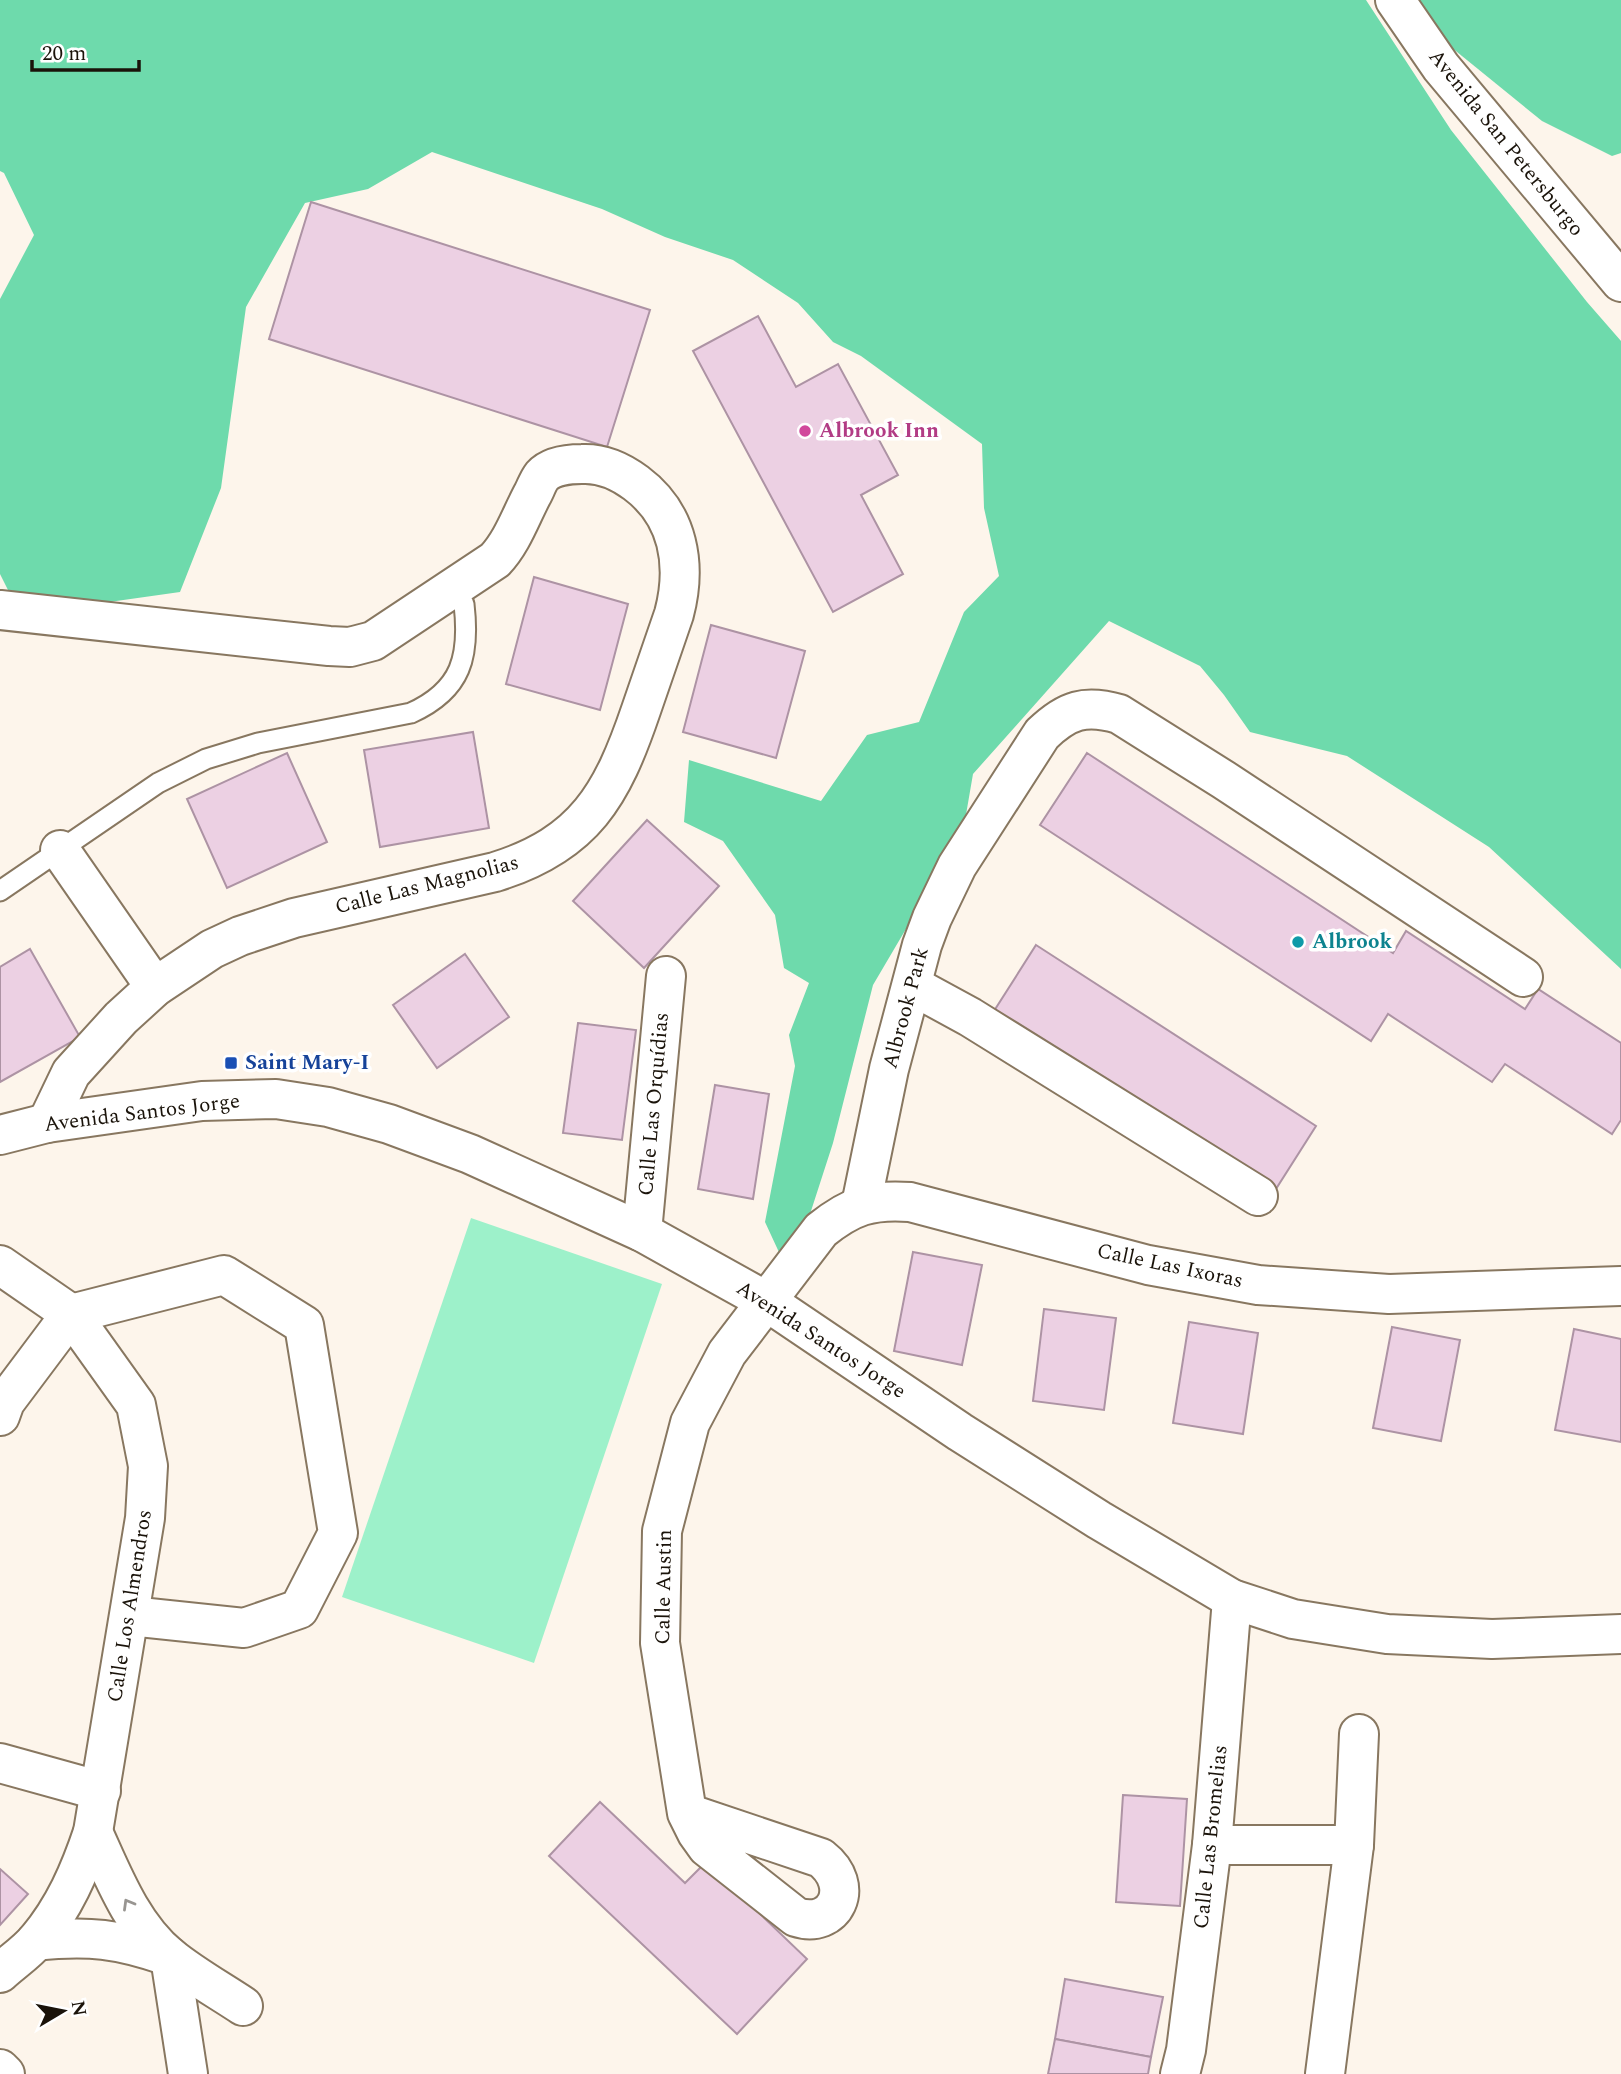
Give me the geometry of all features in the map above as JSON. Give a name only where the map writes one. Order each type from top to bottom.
[{"type":"street","name":"Avenida San Petersburgo","points":[[1395,0],[1441,67],[1621,282]]},
{"type":"street","name":"Calle Las Magnolias","points":[[0,610],[329,646],[349,647],[373,641],[495,560],[508,546],[542,476],[560,466],[573,464],[594,463],[629,477],[658,504],[675,535],[681,574],[680,593],[674,614],[626,754],[613,783],[578,827],[551,848],[520,864],[294,918],[250,932],[212,949],[155,987],[121,1018],[71,1073],[47,1124]]},
{"type":"street","name":"Albrook Park","points":[[861,1205],[889,1069],[922,945],[932,918],[957,866],[1042,734],[1059,718],[1079,710],[1101,709],[1119,714],[1523,976]]},
{"type":"street","points":[[60,849],[155,987]]},
{"type":"street","name":"Calle Las Orquídias","points":[[642,1232],[666,976]]},
{"type":"street","points":[[913,986],[971,1017],[1258,1196]]},
{"type":"street","name":"Avenida Santos Jorge","points":[[0,1135],[47,1124],[202,1101],[275,1099],[328,1107],[388,1124],[470,1154],[642,1232],[766,1301],[960,1432],[1099,1520],[1232,1599],[1293,1619],[1387,1634],[1492,1639],[1621,1634]]},
{"type":"street","name":"Calle Las Ixoras","points":[[766,1301],[821,1230],[839,1215],[861,1205],[883,1200],[910,1202],[1147,1265],[1258,1285],[1389,1294],[1621,1286]]},
{"type":"street","name":"Calle Los Almendros","points":[[0,1265],[71,1314],[136,1405],[148,1466],[145,1518],[93,1832],[81,1868],[66,1897],[36,1941],[0,1973]]},
{"type":"street","points":[[0,1416],[5,1402],[71,1314],[225,1275],[304,1325],[338,1533],[299,1609],[244,1628],[130,1616]]},
{"type":"street","name":"Calle Austin","points":[[687,1813],[660,1643],[662,1531],[690,1423],[727,1353],[766,1301]]},
{"type":"street","name":"Calle Las Bromelias","points":[[1180,2074],[1186,2050],[1212,1845],[1232,1599]]},
{"type":"street","points":[[1325,2074],[1354,1845],[1359,1734]]},
{"type":"street","points":[[0,1763],[101,1791]]},
{"type":"street","points":[[93,1832],[134,1913],[156,1942],[170,1957],[243,2006]]},
{"type":"street","points":[[1212,1845],[1354,1845]]},
{"type":"street","points":[[36,1941],[68,1937],[103,1938],[134,1944],[170,1957]]},
{"type":"street","points":[[170,1957],[188,2074]]},
{"type":"street","points":[[0,2069],[5,2074]]},
{"type":"lane","points":[[0,891],[158,783],[206,759],[258,743],[411,713],[431,704],[450,684],[463,658],[468,632],[464,604]]},
{"type":"green space","points":[[0,0],[1366,0],[1451,130],[1621,341],[1621,969],[1489,847],[1347,756],[1250,732],[1200,666],[1109,621],[973,774],[963,832],[873,985],[833,1143],[790,1276],[765,1222],[795,1066],[789,1035],[809,983],[784,968],[775,915],[723,841],[684,822],[689,760],[821,801],[867,735],[919,722],[964,612],[999,576],[984,508],[982,444],[861,356],[833,342],[798,303],[733,260],[665,237],[602,209],[432,152],[368,189],[305,203],[246,307],[221,488],[180,592],[88,605],[8,590],[0,574],[0,299],[34,235],[4,173],[0,171]]},
{"type":"green space","points":[[1393,0],[1621,0],[1621,153],[1612,156],[1542,121]]},
{"type":"green space","points":[[471,1218],[662,1284],[534,1663],[342,1597]]},
{"type":"building","points":[[311,202],[650,310],[607,447],[269,339]]},
{"type":"building","name":"Albrook Inn","points":[[758,316],[796,387],[838,364],[898,475],[861,495],[903,574],[833,612],[693,351]]},
{"type":"building","points":[[534,577],[628,604],[600,710],[506,684]]},
{"type":"building","points":[[711,625],[805,651],[776,758],[683,732]]},
{"type":"building","points":[[473,732],[489,828],[380,847],[364,750]]},
{"type":"building","points":[[287,753],[327,842],[227,888],[187,799]]},
{"type":"building","name":"Albrook","points":[[1087,753],[1393,953],[1406,931],[1525,1009],[1538,989],[1621,1043],[1621,1120],[1612,1134],[1505,1064],[1492,1082],[1388,1014],[1371,1041],[1040,825]]},
{"type":"building","points":[[647,820],[719,886],[644,968],[573,901]]},
{"type":"building","points":[[1036,945],[1316,1126],[1274,1192],[994,1011]]},
{"type":"building","points":[[30,949],[80,1037],[0,1082],[0,967]]},
{"type":"building","points":[[465,954],[509,1017],[437,1068],[393,1005]]},
{"type":"building","points":[[578,1023],[636,1030],[622,1140],[563,1133]]},
{"type":"building","points":[[715,1085],[769,1094],[753,1199],[698,1189]]},
{"type":"building","points":[[913,1252],[982,1265],[962,1365],[894,1351]]},
{"type":"building","points":[[1044,1309],[1116,1318],[1104,1410],[1033,1401]]},
{"type":"building","points":[[1189,1322],[1258,1333],[1243,1434],[1173,1423]]},
{"type":"building","points":[[1392,1327],[1460,1340],[1441,1441],[1373,1428]]},
{"type":"building","points":[[1574,1329],[1621,1339],[1621,1442],[1555,1430]]},
{"type":"building","points":[[1123,1795],[1187,1799],[1180,1906],[1116,1902]]},
{"type":"building","points":[[600,1802],[685,1883],[706,1862],[807,1959],[737,2034],[549,1856]]},
{"type":"building","points":[[0,1869],[28,1894],[0,1925]]},
{"type":"building","points":[[1065,1979],[1163,1997],[1151,2057],[1055,2039]]},
{"type":"building","points":[[1055,2039],[1151,2057],[1148,2074],[1048,2074]]},
{"type":"place","name":"Albrook Inn","points":[[805,431]]},
{"type":"place","name":"Albrook","points":[[1298,942]]},
{"type":"place","name":"Saint Mary-I","points":[[231,1063]]}]
